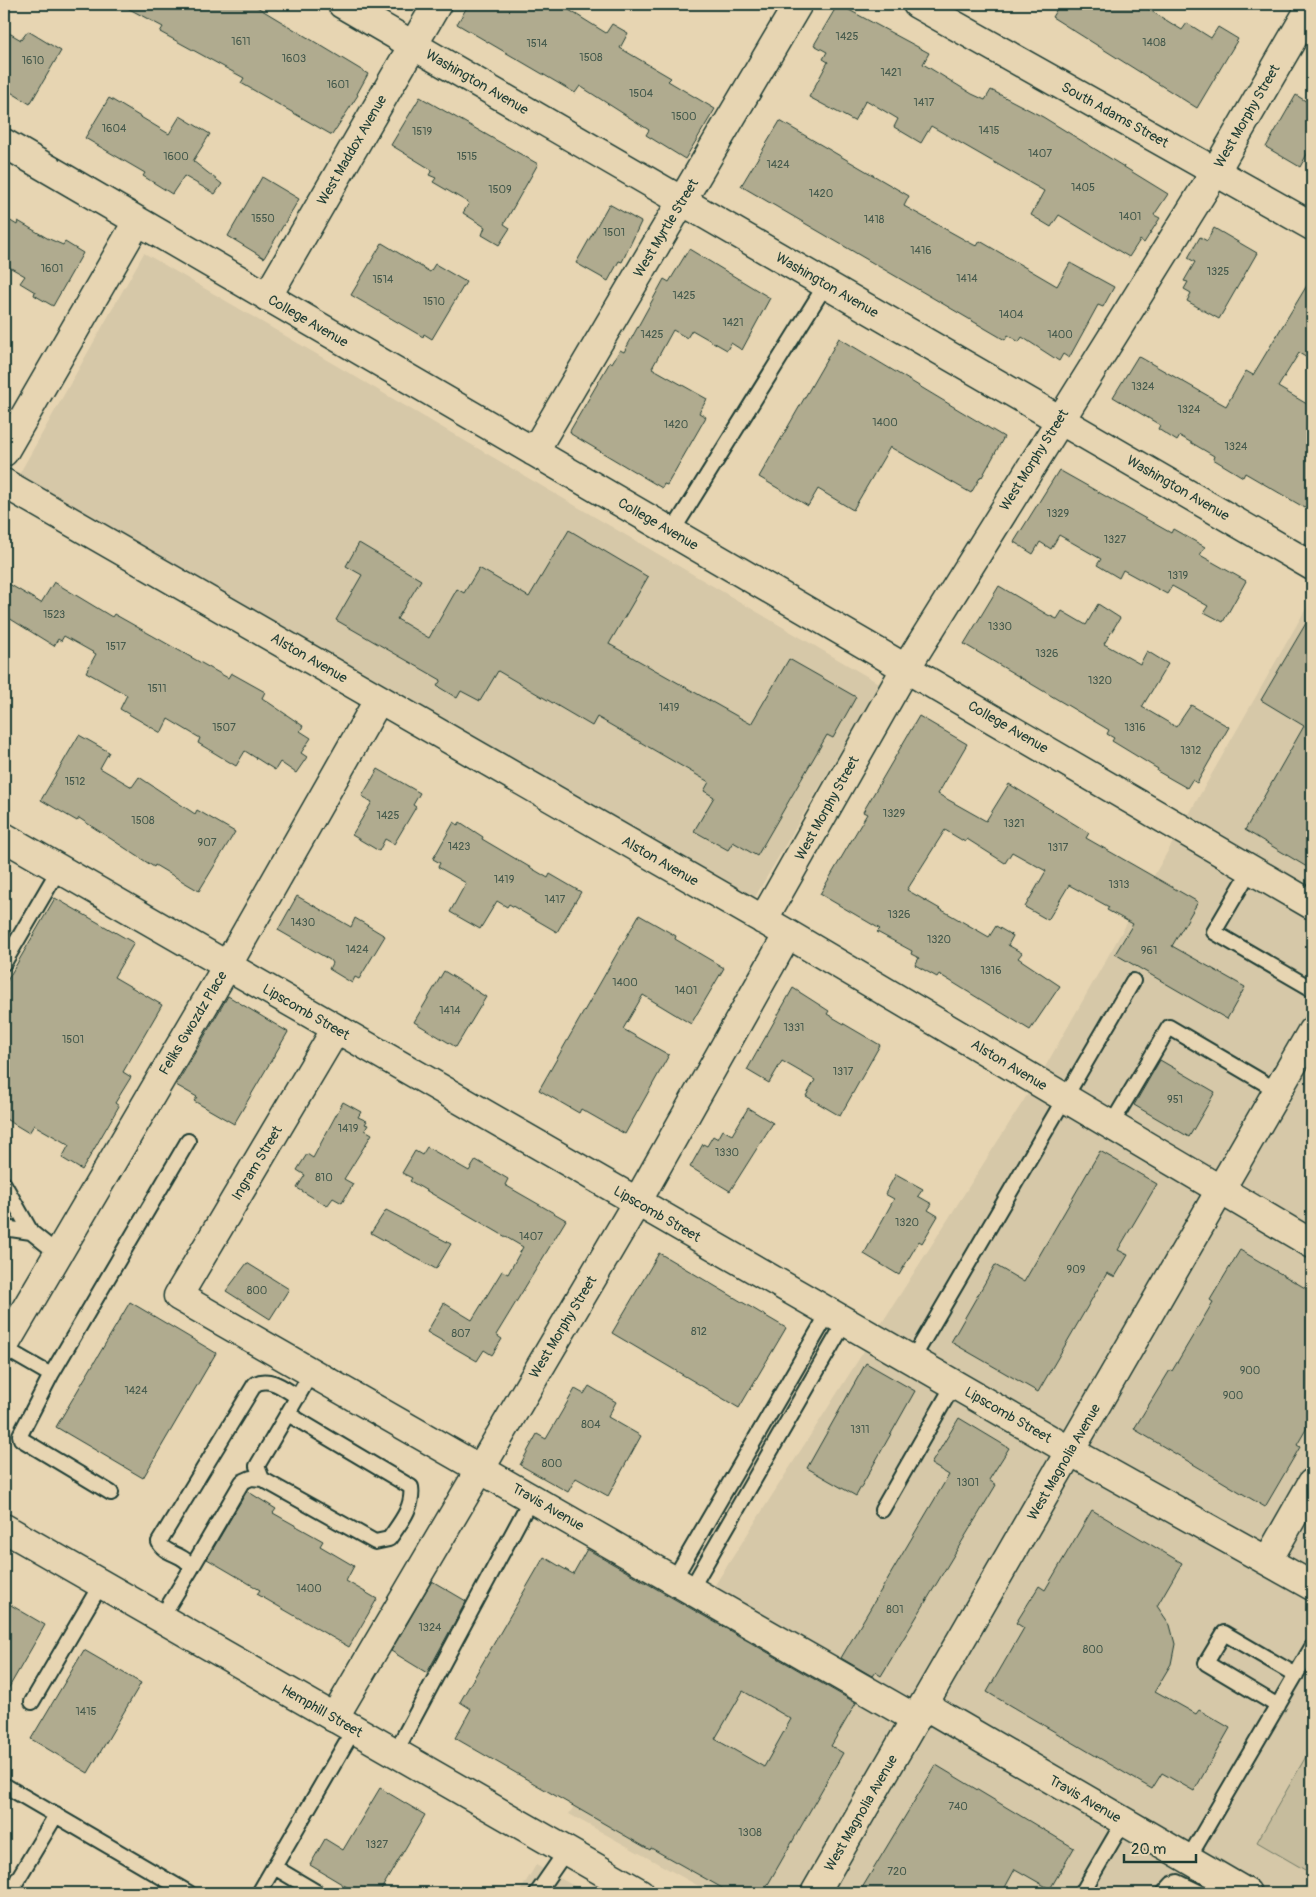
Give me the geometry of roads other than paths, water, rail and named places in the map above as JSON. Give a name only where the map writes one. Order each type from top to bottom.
[{"type":"street","name":"Washington Avenue","points":[[342,4],[1312,566]]},
{"type":"street","name":"West Maddox Avenue","points":[[266,297],[438,4]]},
{"type":"street","name":"West Myrtle Street","points":[[534,452],[798,4]]},
{"type":"street","name":"South Adams Street","points":[[918,4],[1312,226]]},
{"type":"street","name":"West Morphy Street","points":[[763,920],[906,668],[1215,172],[1312,5]]},
{"type":"street","name":"College Avenue","points":[[4,143],[1312,905]]},
{"type":"street","points":[[4,452],[137,222]]},
{"type":"street","name":"Alston Avenue","points":[[4,483],[788,934],[1312,1244]]},
{"type":"street","name":"Feliks Gwozdz Place","points":[[4,1347],[57,1253],[227,966],[379,699]]},
{"type":"street","name":"Lipscomb Street","points":[[4,837],[1070,1451],[1312,1586]]},
{"type":"street","name":"West Morphy Street","points":[[344,1723],[480,1468],[637,1202],[788,934]]},
{"type":"street","name":"Ingram Street","points":[[178,1296],[336,1029]]},
{"type":"street","name":"West Magnolia Avenue","points":[[815,1893],[1312,1031]]},
{"type":"street","name":"Travis Avenue","points":[[178,1296],[682,1584],[1124,1821],[1240,1892]]},
{"type":"street","points":[[1268,1560],[1312,1483]]},
{"type":"street","name":"Hemphill Street","points":[[4,1528],[640,1893]]},
{"type":"lane","points":[[672,532],[826,284]]},
{"type":"lane","points":[[4,963],[59,869]]},
{"type":"lane","points":[[1251,869],[1214,932],[1312,989]]},
{"type":"lane","points":[[912,1360],[1133,981]]},
{"type":"lane","points":[[1111,1125],[1169,1027],[1278,1091]]},
{"type":"lane","points":[[111,1493],[21,1439],[20,1435],[51,1375],[188,1141]]},
{"type":"lane","points":[[4,1184],[31,1232],[57,1253]]},
{"type":"lane","points":[[4,1228],[31,1232]]},
{"type":"lane","points":[[682,1584],[837,1317]]},
{"type":"lane","points":[[682,1584],[837,1317]]},
{"type":"lane","points":[[4,1347],[51,1375]]},
{"type":"lane","points":[[262,1479],[258,1466],[312,1372]]},
{"type":"lane","points":[[191,1569],[188,1562],[162,1547],[159,1542],[255,1384],[264,1380],[271,1382],[298,1397]]},
{"type":"lane","points":[[882,1510],[954,1384]]},
{"type":"lane","points":[[161,1618],[242,1482],[251,1478],[262,1479],[375,1542],[389,1539],[403,1520],[413,1499],[411,1487],[288,1414]]},
{"type":"lane","points":[[395,1753],[532,1497]]},
{"type":"lane","points":[[32,1702],[101,1584]]},
{"type":"lane","points":[[1278,1706],[1206,1663],[1224,1633],[1296,1675]]},
{"type":"lane","points":[[1188,1859],[1312,1647]]},
{"type":"lane","points":[[259,1893],[274,1867],[344,1723]]},
{"type":"lane","points":[[4,1785],[190,1893]]},
{"type":"lane","points":[[10,1892],[56,1815]]},
{"type":"lane","points":[[1082,1893],[1124,1821]]},
{"type":"lane","points":[[537,1893],[566,1851]]},
{"type":"lane","points":[[274,1867],[318,1893]]},
{"type":"lane","points":[[1164,1893],[1172,1884],[1178,1882],[1201,1893]]}]
